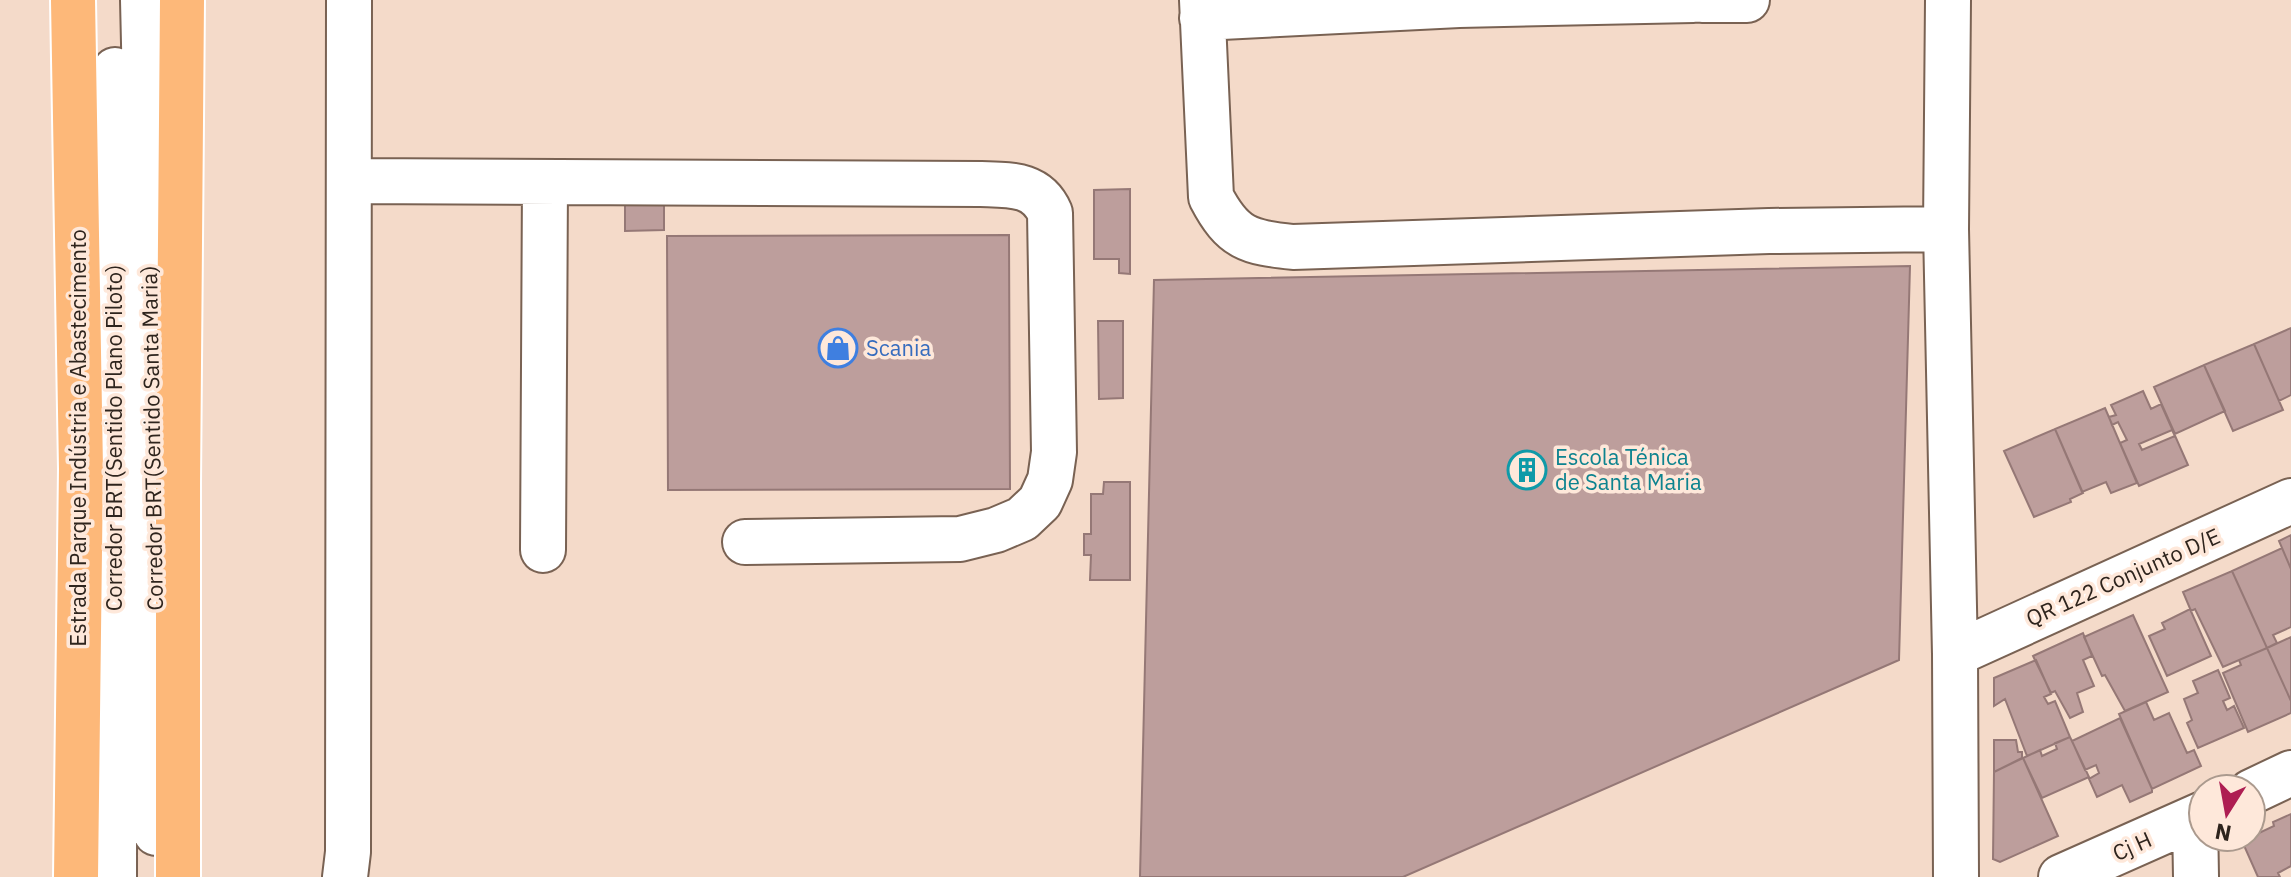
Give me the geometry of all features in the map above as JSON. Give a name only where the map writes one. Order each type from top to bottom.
[{"type":"highway","name":"Estrada Parque Indústria e Abastecimento","points":[[73,0],[81,469],[76,877]]},
{"type":"highway","points":[[178,877],[182,0]]},
{"type":"street","name":"Corredor BRT(Sentido Plano Piloto)","points":[[114,877],[116,0]]},
{"type":"street","name":"Corredor BRT(Sentido Santa Maria)","points":[[143,0],[154,479],[157,877]]},
{"type":"street","points":[[345,877],[348,836],[349,0]]},
{"type":"street","points":[[1693,0],[1202,9],[1211,197],[1222,220],[1243,238],[1293,247],[1769,231],[1946,229]]},
{"type":"street","points":[[1702,0],[1747,0]]},
{"type":"street","points":[[1948,0],[1946,229],[1955,654],[1956,877]]},
{"type":"street","points":[[350,181],[1006,185],[1029,189],[1044,198],[1050,213],[1054,452],[1050,480],[1040,502],[1022,519],[996,530],[960,539],[745,542]]},
{"type":"street","points":[[543,550],[545,182]]},
{"type":"street","name":"QR 122 Conjunto D/E","points":[[1955,654],[2291,501]]},
{"type":"street","points":[[2267,784],[2291,773]]},
{"type":"street","name":"Cj H","points":[[2061,877],[2187,821]]},
{"type":"street","points":[[2196,877],[2197,853]]},
{"type":"building","points":[[664,188],[664,230],[625,231],[625,189]]},
{"type":"building","points":[[1130,189],[1130,274],[1119,273],[1119,259],[1094,259],[1094,190]]},
{"type":"building","name":"Scania","points":[[1009,235],[1010,489],[668,490],[667,236]]},
{"type":"building","name":"Escola Ténica de Santa Maria","points":[[1910,266],[1899,660],[1403,877],[1140,877],[1154,280]]},
{"type":"building","points":[[1098,321],[1123,321],[1123,398],[1099,399]]},
{"type":"building","points":[[2291,328],[2291,395],[2279,401],[2254,344]]},
{"type":"building","points":[[2254,344],[2283,410],[2233,431],[2204,365]]},
{"type":"building","points":[[2204,365],[2225,411],[2175,434],[2154,387]]},
{"type":"building","points":[[2143,391],[2151,409],[2161,404],[2188,465],[2139,486],[2120,443],[2127,440],[2118,422],[2112,425],[2109,417],[2116,415],[2111,405]],"holes":[[[2172,430],[2175,436],[2142,450],[2139,444]]]},
{"type":"building","points":[[2105,408],[2137,483],[2111,493],[2106,482],[2082,492],[2055,429]]},
{"type":"building","points":[[2055,429],[2083,493],[2070,499],[2071,502],[2034,517],[2004,451]]},
{"type":"building","points":[[1104,482],[1130,482],[1130,580],[1090,580],[1091,555],[1084,555],[1084,534],[1091,534],[1091,494],[1103,494]]},
{"type":"building","points":[[2291,535],[2291,569],[2279,541]]},
{"type":"building","points":[[2282,548],[2291,569],[2291,627],[2273,635],[2277,643],[2267,648],[2232,571]]},
{"type":"building","points":[[2232,571],[2267,648],[2223,667],[2195,609],[2191,611],[2183,592]]},
{"type":"building","points":[[2190,609],[2211,656],[2167,676],[2149,636],[2165,629],[2162,623]]},
{"type":"building","points":[[2133,615],[2168,692],[2125,711],[2105,675],[2102,676],[2084,637]]},
{"type":"building","points":[[2083,633],[2092,656],[2083,660],[2094,686],[2077,693],[2083,712],[2070,718],[2055,691],[2051,693],[2033,656]]},
{"type":"building","points":[[2291,637],[2291,701],[2267,648]]},
{"type":"building","points":[[2267,648],[2291,701],[2291,713],[2248,732],[2223,673],[2241,665],[2239,660]]},
{"type":"building","points":[[2036,660],[2051,694],[2044,697],[2048,704],[2055,701],[2070,737],[2027,756],[2005,699],[1994,706],[1994,678]]},
{"type":"building","points":[[2218,670],[2230,698],[2223,701],[2227,710],[2234,706],[2244,728],[2198,748],[2187,723],[2192,720],[2184,699],[2198,693],[2193,681]]},
{"type":"building","points":[[2146,702],[2154,720],[2169,713],[2187,753],[2194,750],[2201,766],[2152,789],[2119,714]]},
{"type":"building","points":[[2120,718],[2152,789],[2152,792],[2130,802],[2122,785],[2097,797],[2089,779],[2099,773],[2096,765],[2085,770],[2072,741]]},
{"type":"building","points":[[2070,737],[2089,777],[2042,798],[2023,758],[2040,750],[2042,756],[2057,749],[2055,743]]},
{"type":"building","points":[[1994,740],[2016,740],[2022,758],[1994,772]]},
{"type":"building","points":[[2023,758],[2058,836],[2000,862],[1993,859],[1994,772]]},
{"type":"building","points":[[2291,814],[2291,866],[2278,873],[2280,877],[2258,877],[2247,853],[2267,853],[2267,829],[2274,826],[2273,822]]},
{"type":"place","name":"Scania","points":[[838,348]]},
{"type":"place","name":"Escola Ténica de Santa Maria","points":[[1527,470]]}]
